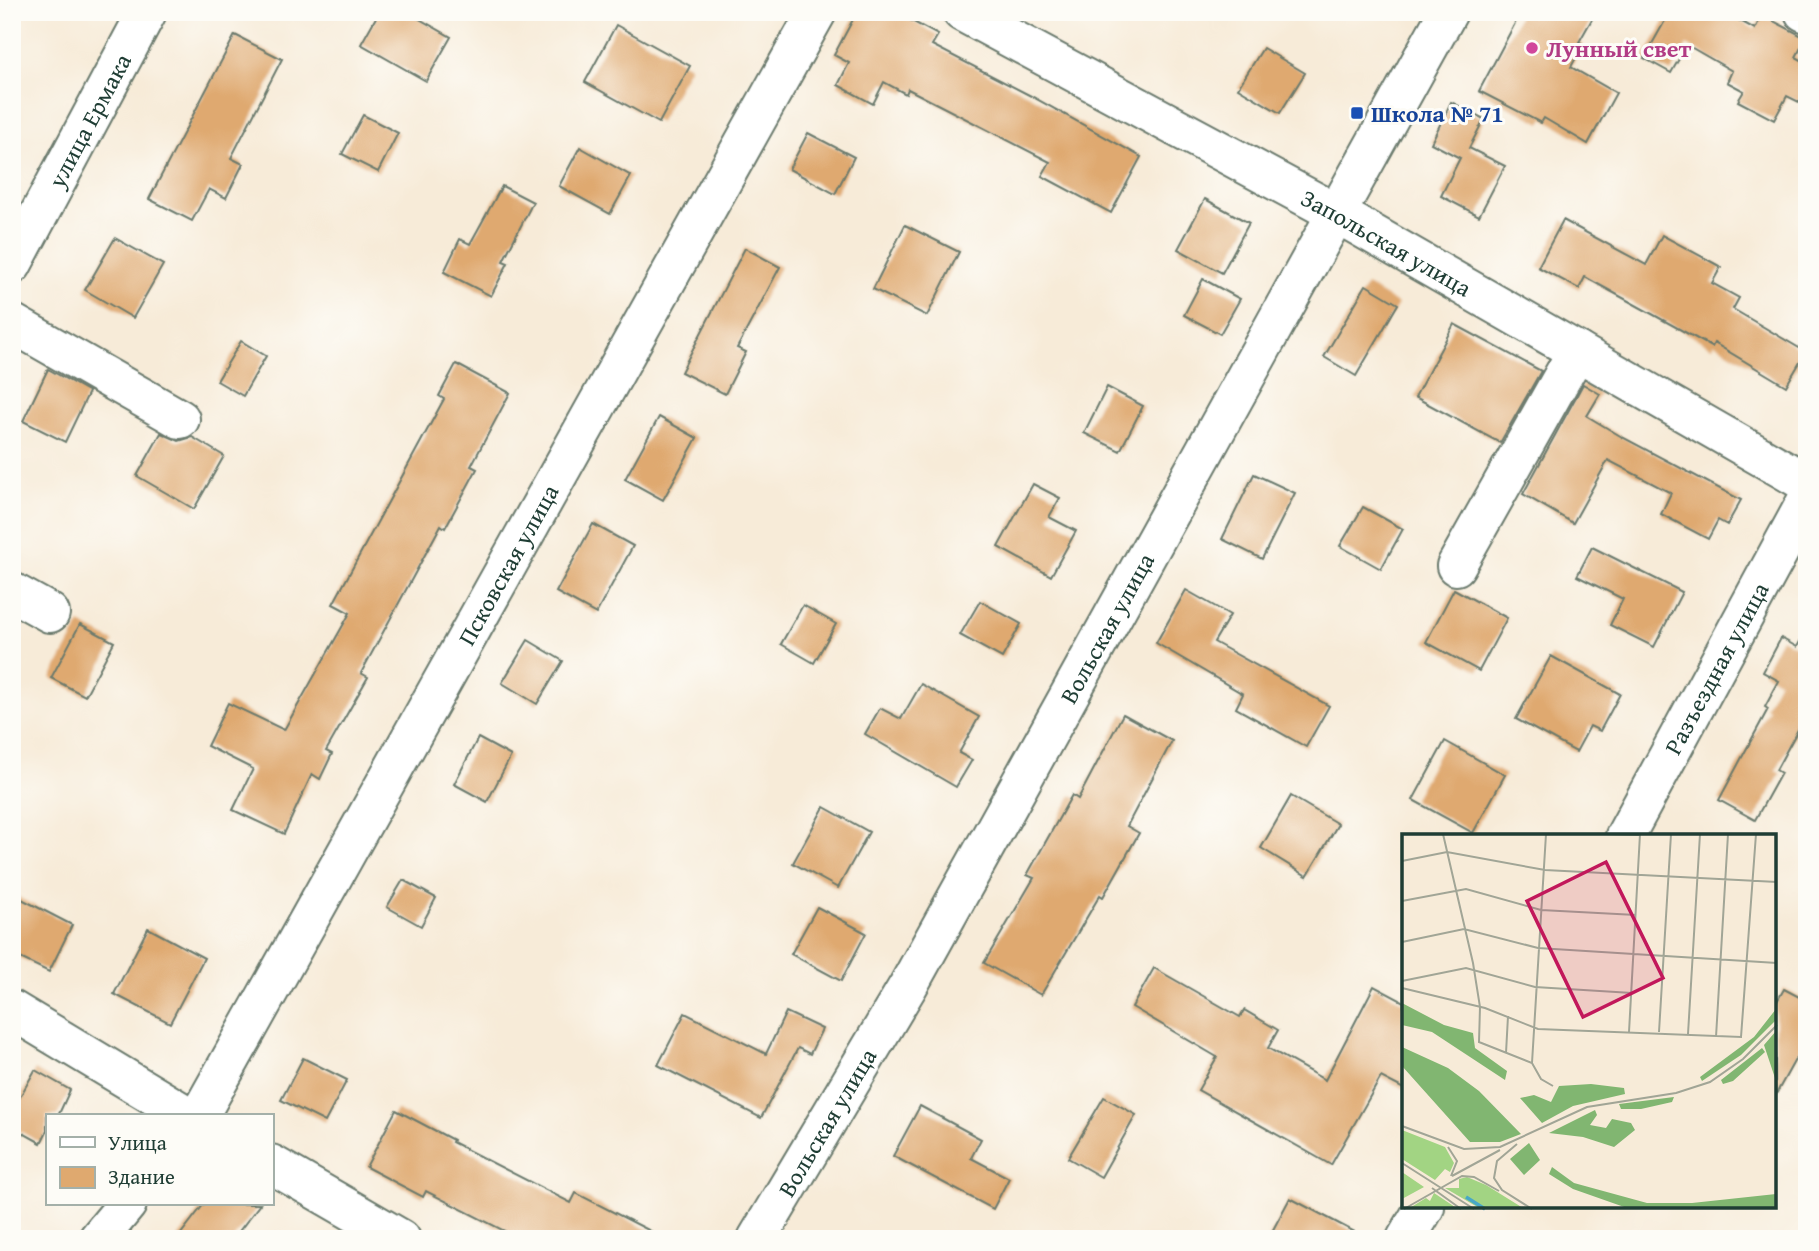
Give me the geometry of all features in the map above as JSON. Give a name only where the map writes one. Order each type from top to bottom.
[{"type":"street","name":"улица Ермака","points":[[12,265],[147,12]]},
{"type":"street","name":"Псковская улица","points":[[200,1114],[817,12]]},
{"type":"street","name":"Запольская улица","points":[[962,12],[1336,213],[1807,483]]},
{"type":"street","name":"Вольская улица","points":[[757,1239],[908,986],[1448,12]]},
{"type":"street","points":[[12,323],[180,419]]},
{"type":"street","points":[[1456,566],[1577,351]]},
{"type":"street","name":"Разъездная улица","points":[[1626,834],[1807,500]]},
{"type":"street","points":[[12,592],[50,613]]},
{"type":"street","points":[[12,1010],[185,1114]]},
{"type":"street","points":[[273,1165],[401,1239]]},
{"type":"street","points":[[98,1239],[125,1206]]},
{"type":"street","points":[[1406,1239],[1423,1209]]},
{"type":"building","points":[[379,12],[407,12],[451,37],[426,81],[361,44]]},
{"type":"building","points":[[857,12],[895,12],[938,35],[932,45],[1141,157],[1111,213],[1042,176],[1050,162],[908,89],[906,94],[884,82],[873,104],[838,85],[849,63],[834,55]]},
{"type":"building","points":[[1521,12],[1596,12],[1579,42],[1583,44],[1571,67],[1616,93],[1588,144],[1544,118],[1541,123],[1479,91]]},
{"type":"building","points":[[1670,12],[1724,12],[1755,29],[1762,15],[1806,38],[1796,57],[1807,63],[1807,106],[1787,96],[1774,120],[1738,101],[1744,91],[1727,82],[1732,71],[1687,45],[1671,73],[1644,58]]},
{"type":"building","points":[[616,25],[690,66],[659,123],[585,82]]},
{"type":"building","points":[[235,35],[282,59],[231,158],[243,164],[226,198],[209,189],[192,221],[149,199]]},
{"type":"building","points":[[1263,48],[1305,73],[1280,113],[1238,88]]},
{"type":"building","points":[[1451,102],[1484,119],[1469,148],[1505,166],[1479,216],[1441,196],[1460,158],[1431,143]]},
{"type":"building","points":[[363,115],[398,133],[378,172],[342,154]]},
{"type":"building","points":[[808,133],[854,157],[835,194],[789,169]]},
{"type":"building","points":[[580,147],[631,176],[610,214],[559,186]]},
{"type":"building","points":[[502,186],[533,202],[503,261],[508,263],[491,296],[444,272],[460,239],[470,244]]},
{"type":"building","points":[[1205,199],[1249,223],[1222,273],[1178,249]]},
{"type":"building","points":[[1563,220],[1646,265],[1662,235],[1721,267],[1712,283],[1739,298],[1733,309],[1806,352],[1786,386],[1714,343],[1712,347],[1585,277],[1579,289],[1538,267]]},
{"type":"building","points":[[905,225],[959,252],[927,316],[873,289]]},
{"type":"building","points":[[115,238],[163,265],[133,318],[85,290]]},
{"type":"building","points":[[745,248],[780,267],[737,348],[746,352],[725,394],[681,372]]},
{"type":"building","points":[[1203,279],[1240,299],[1220,334],[1184,315]]},
{"type":"building","points":[[1366,285],[1398,304],[1356,376],[1324,357]]},
{"type":"building","points":[[1454,324],[1541,371],[1500,443],[1415,397]]},
{"type":"building","points":[[241,341],[266,356],[243,396],[217,381]]},
{"type":"building","points":[[456,364],[510,393],[471,466],[477,469],[445,528],[441,525],[361,673],[368,677],[326,751],[332,754],[320,779],[312,774],[284,834],[233,810],[253,769],[207,746],[228,703],[284,730],[350,613],[333,604],[444,399],[439,396]]},
{"type":"building","points":[[48,369],[89,392],[65,442],[23,421]]},
{"type":"building","points":[[1583,384],[1600,394],[1587,416],[1741,500],[1727,525],[1718,520],[1708,539],[1661,514],[1671,493],[1608,460],[1573,523],[1523,494]]},
{"type":"building","points":[[1107,387],[1143,406],[1120,451],[1084,433]]},
{"type":"building","points":[[659,417],[697,438],[663,500],[625,479]]},
{"type":"building","points":[[161,433],[179,441],[192,437],[224,456],[194,509],[137,476]]},
{"type":"building","points":[[1254,474],[1295,493],[1262,559],[1222,539]]},
{"type":"building","points":[[1033,484],[1060,498],[1049,517],[1076,531],[1051,576],[998,547]]},
{"type":"building","points":[[1363,507],[1403,529],[1381,569],[1340,546]]},
{"type":"building","points":[[593,524],[633,546],[596,614],[556,592]]},
{"type":"building","points":[[1592,547],[1682,592],[1654,647],[1610,625],[1623,599],[1577,576]]},
{"type":"building","points":[[1454,589],[1507,618],[1479,671],[1426,642]]},
{"type":"building","points":[[1186,590],[1230,615],[1214,642],[1329,706],[1306,747],[1236,708],[1243,694],[1156,643]]},
{"type":"building","points":[[980,601],[1021,624],[1002,658],[960,635]]},
{"type":"building","points":[[803,605],[836,624],[814,663],[781,644]]},
{"type":"building","points":[[80,624],[114,642],[85,696],[51,678]]},
{"type":"building","points":[[1807,629],[1807,713],[1776,770],[1781,773],[1755,820],[1719,800],[1768,709],[1765,707],[1779,681],[1763,672],[1781,638],[1797,647]]},
{"type":"building","points":[[528,640],[563,661],[537,704],[502,683]]},
{"type":"building","points":[[1551,656],[1620,694],[1600,731],[1590,726],[1576,752],[1516,719]]},
{"type":"building","points":[[921,684],[979,717],[959,753],[972,760],[956,787],[865,734],[880,708],[901,719]]},
{"type":"building","points":[[1123,714],[1172,741],[1127,826],[1139,833],[1103,897],[1100,895],[1041,995],[984,963],[1034,878],[1027,875],[1072,795],[1078,799]]},
{"type":"building","points":[[478,738],[511,756],[487,802],[454,784]]},
{"type":"building","points":[[1445,741],[1505,775],[1473,833],[1413,800]]},
{"type":"building","points":[[1291,796],[1338,824],[1307,876],[1261,848]]},
{"type":"building","points":[[824,807],[869,832],[838,888],[793,863]]},
{"type":"building","points":[[403,880],[436,898],[421,926],[387,907]]},
{"type":"building","points":[[12,894],[72,925],[49,972],[12,954]]},
{"type":"building","points":[[817,907],[866,933],[841,981],[791,954]]},
{"type":"building","points":[[148,928],[204,958],[170,1023],[114,994]]},
{"type":"building","points":[[1154,968],[1240,1017],[1244,1010],[1278,1030],[1268,1048],[1325,1080],[1374,986],[1402,1001],[1402,1088],[1381,1077],[1331,1165],[1198,1090],[1217,1057],[1132,1007]]},
{"type":"building","points":[[1784,989],[1807,1001],[1807,1038],[1777,1092],[1777,1001]]},
{"type":"building","points":[[786,1012],[822,1029],[810,1054],[798,1048],[761,1118],[658,1065],[685,1013],[766,1054]]},
{"type":"building","points":[[303,1058],[347,1080],[325,1122],[281,1100]]},
{"type":"building","points":[[35,1070],[70,1090],[59,1114],[46,1114],[46,1133],[41,1143],[12,1127],[12,1111]]},
{"type":"building","points":[[1104,1097],[1136,1115],[1101,1177],[1068,1158]]},
{"type":"building","points":[[920,1106],[981,1139],[971,1158],[1009,1178],[993,1209],[893,1156]]},
{"type":"building","points":[[396,1110],[571,1203],[576,1193],[666,1239],[520,1239],[426,1191],[423,1197],[366,1167]]},
{"type":"building","points":[[1290,1198],[1368,1239],[1268,1239]]},
{"type":"building","points":[[202,1206],[258,1206],[233,1239],[177,1239]]},
{"type":"place","name":"Лунный свет","points":[[1532,48]]},
{"type":"place","name":"Школа № 71","points":[[1357,113]]}]
